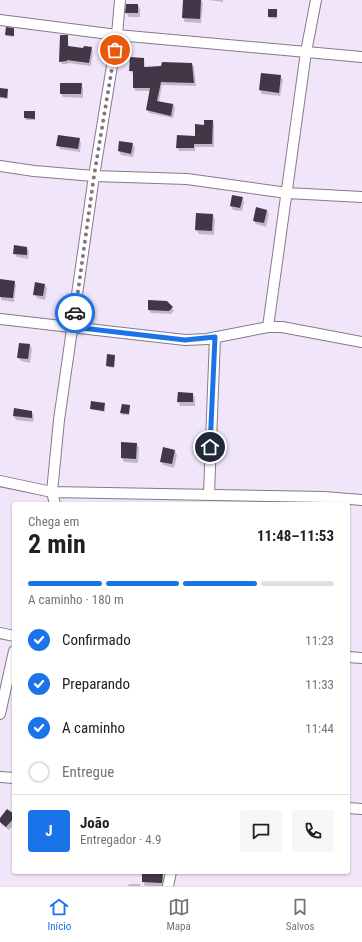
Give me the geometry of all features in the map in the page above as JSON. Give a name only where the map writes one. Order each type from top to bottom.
[{"type":"street","points":[[54,502],[52,492],[59,420],[94,176],[117,35],[120,0]]},
{"type":"street","points":[[268,327],[306,52],[316,0]]},
{"type":"street","points":[[0,20],[117,35],[362,58]]},
{"type":"street","points":[[0,166],[34,171],[94,176],[187,179],[287,193],[362,197]]},
{"type":"street","points":[[0,319],[185,340],[215,337],[268,327],[282,327],[362,342]]},
{"type":"street","points":[[208,494],[215,337]]},
{"type":"street","points":[[0,481],[52,492],[208,494],[324,497],[362,500]]},
{"type":"street","points":[[0,633],[12,636]]},
{"type":"street","points":[[350,657],[362,658]]},
{"type":"street","points":[[0,714],[12,660]]},
{"type":"street","points":[[0,777],[12,778]]},
{"type":"street","points":[[350,808],[362,809]]},
{"type":"street","points":[[168,886],[171,874]]},
{"type":"building","points":[[183,0],[201,0],[200,19],[182,18]]},
{"type":"building","points":[[126,4],[138,4],[138,13],[125,13]]},
{"type":"building","points":[[268,9],[277,9],[277,17],[268,17]]},
{"type":"building","points":[[6,27],[14,28],[14,36],[5,35]]},
{"type":"building","points":[[60,35],[68,35],[68,46],[83,48],[84,46],[92,47],[89,63],[67,60],[59,62]]},
{"type":"building","points":[[130,57],[144,58],[144,67],[161,66],[162,62],[192,63],[194,83],[161,82],[157,101],[173,104],[171,116],[146,110],[150,88],[133,88],[133,71],[129,71]]},
{"type":"building","points":[[261,73],[281,75],[279,93],[259,90]]},
{"type":"building","points":[[60,83],[82,83],[81,94],[60,94]]},
{"type":"building","points":[[0,88],[8,89],[7,98],[0,97]]},
{"type":"building","points":[[24,111],[35,111],[35,119],[24,118]]},
{"type":"building","points":[[204,120],[213,120],[212,144],[194,144],[194,148],[176,148],[177,135],[195,136],[195,124],[204,125]]},
{"type":"building","points":[[58,135],[80,138],[78,149],[56,146]]},
{"type":"building","points":[[119,141],[133,143],[131,154],[118,151]]},
{"type":"building","points":[[232,195],[243,197],[240,208],[230,206]]},
{"type":"building","points":[[256,207],[267,210],[264,223],[253,221]]},
{"type":"building","points":[[196,213],[213,214],[212,231],[195,230]]},
{"type":"building","points":[[14,245],[27,247],[27,255],[13,254]]},
{"type":"building","points":[[0,279],[15,281],[13,298],[0,297]]},
{"type":"building","points":[[35,282],[45,284],[43,296],[33,295]]},
{"type":"building","points":[[148,300],[167,301],[173,307],[169,311],[148,310]]},
{"type":"building","points":[[19,343],[30,344],[28,359],[17,358]]},
{"type":"building","points":[[107,354],[115,355],[114,367],[106,366]]},
{"type":"building","points":[[178,392],[193,393],[193,402],[177,402]]},
{"type":"building","points":[[91,401],[105,403],[104,411],[90,409]]},
{"type":"building","points":[[122,404],[130,405],[129,414],[120,413]]},
{"type":"building","points":[[14,408],[32,411],[32,418],[13,416]]},
{"type":"building","points":[[121,442],[137,443],[136,459],[121,458]]},
{"type":"building","points":[[163,447],[175,450],[172,464],[160,462]]},
{"type":"building","points":[[7,809],[12,813],[12,820],[6,827],[0,822],[0,818]]},
{"type":"building","points":[[142,874],[163,874],[162,883],[142,882]]},
{"type":"way so far","points":[[75,313],[94,176],[115,50]]},
{"type":"route","points":[[75,313],[73,327],[185,340],[215,337],[210,447]]}]
